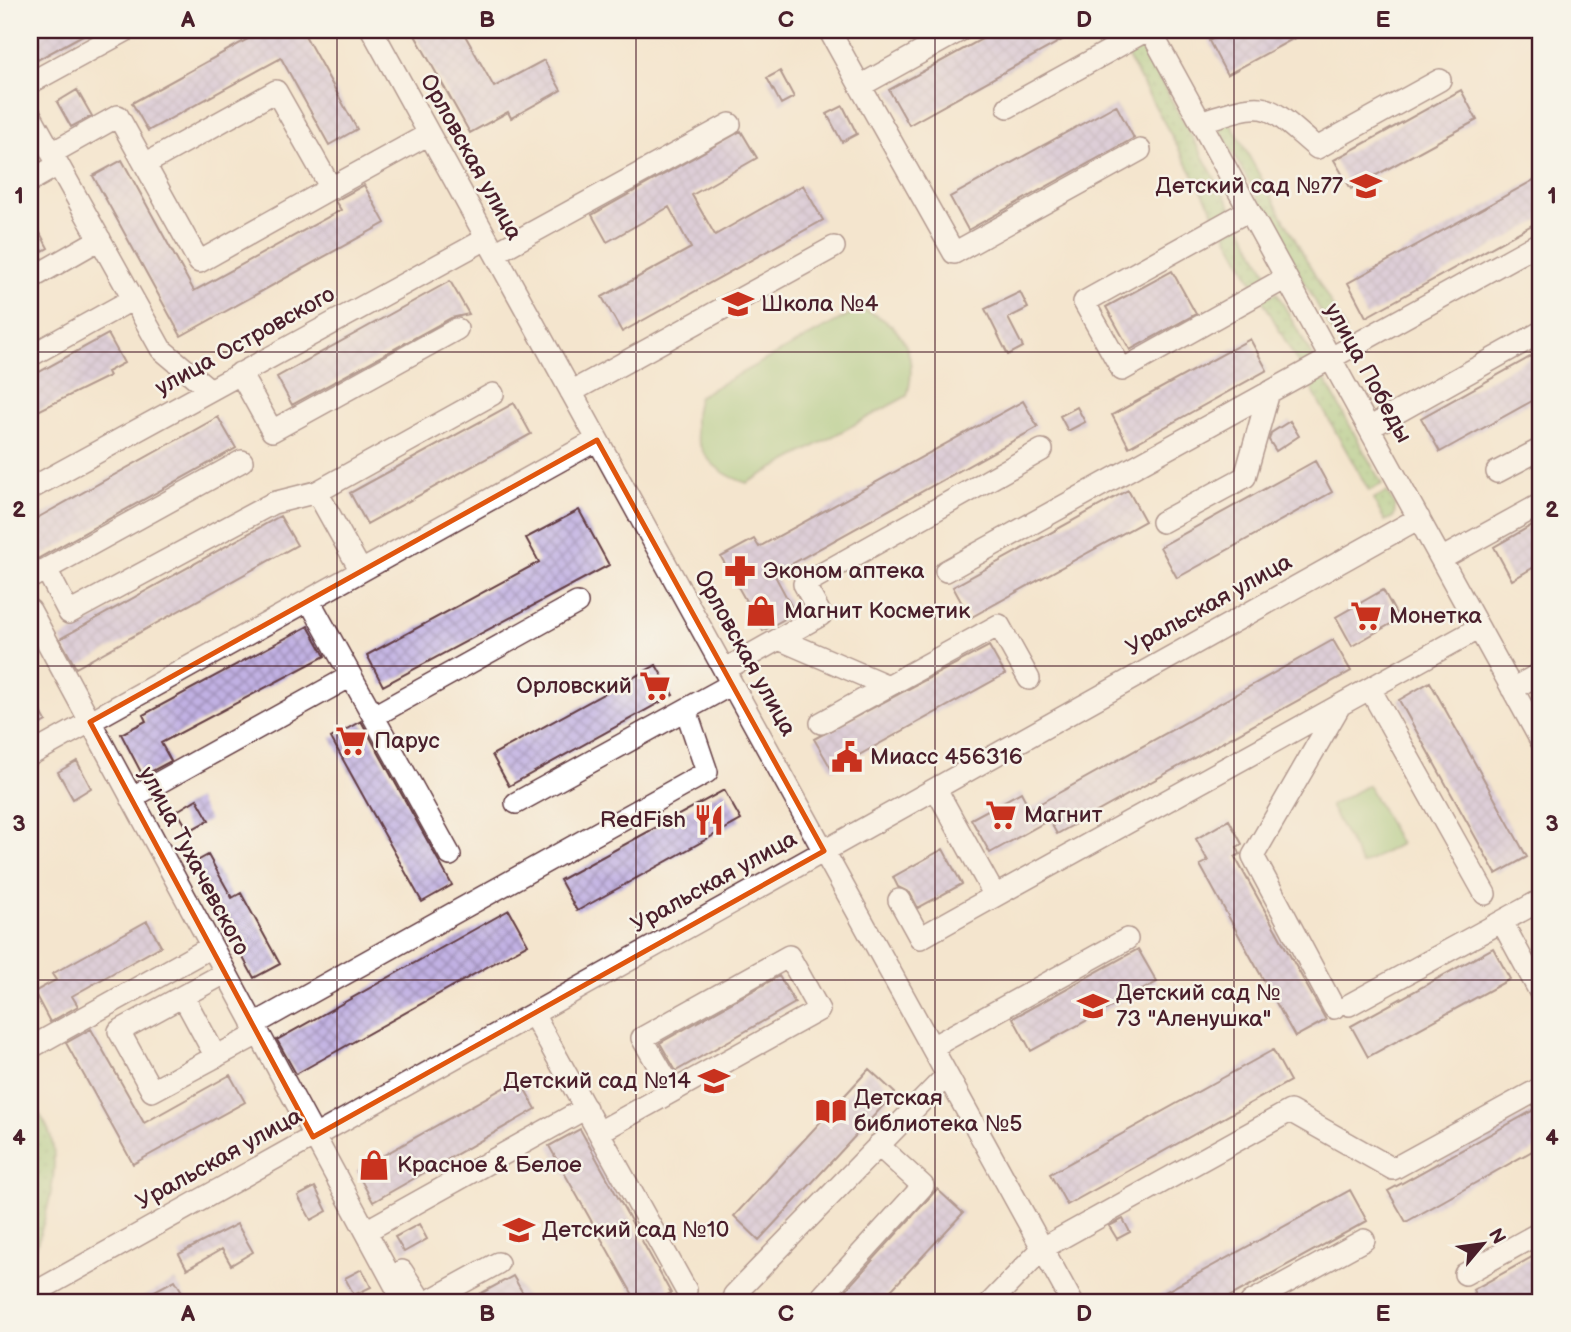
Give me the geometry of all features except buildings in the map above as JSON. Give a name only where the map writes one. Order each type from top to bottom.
[{"type":"street","points":[[30,83],[127,30]]},
{"type":"street","name":"Орловская улица","points":[[372,30],[1073,1302]]},
{"type":"street","points":[[829,30],[954,253],[1140,150]]},
{"type":"street","points":[[860,86],[961,30]]},
{"type":"street","points":[[1008,107],[1148,30]]},
{"type":"street","name":"улица Победы","points":[[1148,30],[1541,741]]},
{"type":"street","points":[[1200,122],[1252,106],[1270,108],[1317,148],[1440,80]]},
{"type":"street","points":[[145,164],[276,91],[331,188]]},
{"type":"street","points":[[30,114],[161,349],[210,390]]},
{"type":"street","points":[[30,181],[55,159],[118,116],[199,262],[429,134]]},
{"type":"street","name":"улица Островского","points":[[30,489],[240,373],[730,124]]},
{"type":"street","points":[[1249,210],[1084,302],[1122,370],[1286,278]]},
{"type":"street","points":[[30,279],[100,239]]},
{"type":"street","points":[[946,571],[1541,242]]},
{"type":"street","points":[[571,392],[834,247]]},
{"type":"street","points":[[30,356],[133,299]]},
{"type":"street","points":[[240,373],[272,430],[457,329]]},
{"type":"street","points":[[1369,428],[1541,332]]},
{"type":"street","points":[[1162,522],[1245,477],[1269,392]]},
{"type":"street","points":[[242,461],[38,573],[69,613],[273,503],[317,492],[493,394]]},
{"type":"street","points":[[30,755],[597,440]]},
{"type":"street","points":[[1497,472],[1541,449]]},
{"type":"street","points":[[516,803],[686,710],[779,639],[821,615],[804,584],[1042,450]]},
{"type":"street","points":[[317,492],[361,571]]},
{"type":"street","points":[[1441,559],[1541,504]]},
{"type":"street","name":"Уральская улица","points":[[36,1292],[1419,518]]},
{"type":"street","points":[[309,600],[450,855]]},
{"type":"street","points":[[374,716],[577,603]]},
{"type":"street","name":"улица Тухачевского","points":[[30,610],[366,1231]]},
{"type":"street","points":[[821,723],[999,625],[1029,680]]},
{"type":"street","points":[[899,900],[920,938],[1479,628]]},
{"type":"street","points":[[779,639],[888,686]]},
{"type":"street","points":[[1512,689],[1541,673]]},
{"type":"street","points":[[131,798],[351,676]]},
{"type":"street","points":[[1370,689],[1485,894]]},
{"type":"street","points":[[1340,705],[1253,856],[1342,1006],[1541,900]]},
{"type":"street","points":[[225,973],[119,1031],[152,1091],[216,1057],[255,1030],[707,772],[686,710]]},
{"type":"street","points":[[936,789],[995,896]]},
{"type":"street","points":[[1502,922],[1541,994]]},
{"type":"street","points":[[932,1047],[1126,939]]},
{"type":"street","points":[[30,1048],[211,947]]},
{"type":"street","points":[[599,1132],[673,1091],[819,1010],[789,956],[642,1038],[673,1091]]},
{"type":"street","points":[[183,996],[216,1057]]},
{"type":"street","points":[[533,1014],[686,1290]]},
{"type":"street","points":[[738,1302],[734,1295],[947,1074]]},
{"type":"street","points":[[991,1302],[1043,1248],[1290,1111],[1393,1169],[1539,1089]]},
{"type":"street","points":[[366,1231],[586,1108]]},
{"type":"street","points":[[817,1302],[923,1186],[878,1145]]},
{"type":"street","points":[[366,1231],[404,1302]]},
{"type":"street","points":[[366,1231],[401,1269],[422,1302]]},
{"type":"street","points":[[1465,1274],[1541,1232]]},
{"type":"street","points":[[1251,1302],[1364,1240]]},
{"type":"street","points":[[427,1302],[498,1263]]},
{"type":"highlighted area","points":[[597,440],[824,851],[313,1137],[90,722]]},
{"type":"green space","points":[[1141,45],[1232,209],[1218,220],[1124,50]]},
{"type":"green space","points":[[1230,122],[1346,331],[1335,337],[1219,128],[1219,124]]},
{"type":"green space","points":[[1240,225],[1269,277],[1255,287],[1225,232]]},
{"type":"green space","points":[[1277,293],[1313,358],[1300,367],[1262,299]]},
{"type":"green space","points":[[859,309],[886,322],[904,341],[911,366],[907,396],[747,483],[720,470],[710,461],[697,439],[695,425],[699,396]]},
{"type":"green space","points":[[1321,373],[1382,484],[1369,491],[1306,379]]},
{"type":"green space","points":[[1387,492],[1395,507],[1394,517],[1385,521],[1373,499]]},
{"type":"green space","points":[[1368,785],[1400,844],[1362,865],[1330,806]]},
{"type":"green space","points":[[30,1101],[48,1129],[53,1144],[54,1161],[50,1198],[30,1265]]},
{"type":"place","name":"Детский сад №77","points":[[1366,186]]},
{"type":"place","name":"Школа №4","points":[[738,304]]},
{"type":"place","name":"Эконом аптека","points":[[740,571]]},
{"type":"place","name":"Магнит Косметик","points":[[761,611]]},
{"type":"place","name":"Монетка","points":[[1366,616]]},
{"type":"place","name":"Орловский","points":[[655,686]]},
{"type":"place","name":"Парус","points":[[351,741]]},
{"type":"place","name":"Миасс 456316","points":[[847,757]]},
{"type":"place","name":"Магнит","points":[[1001,815]]},
{"type":"place","name":"RedFish","points":[[709,820]]},
{"type":"place","name":"Детский сад № 73 \"Аленушка\"","points":[[1093,1006]]},
{"type":"place","name":"Детский сад №14","points":[[714,1081]]},
{"type":"place","name":"Детская библиотека №5","points":[[831,1111]]},
{"type":"place","name":"Красное & Белое","points":[[374,1165]]},
{"type":"place","name":"Детский сад №10","points":[[519,1230]]}]
